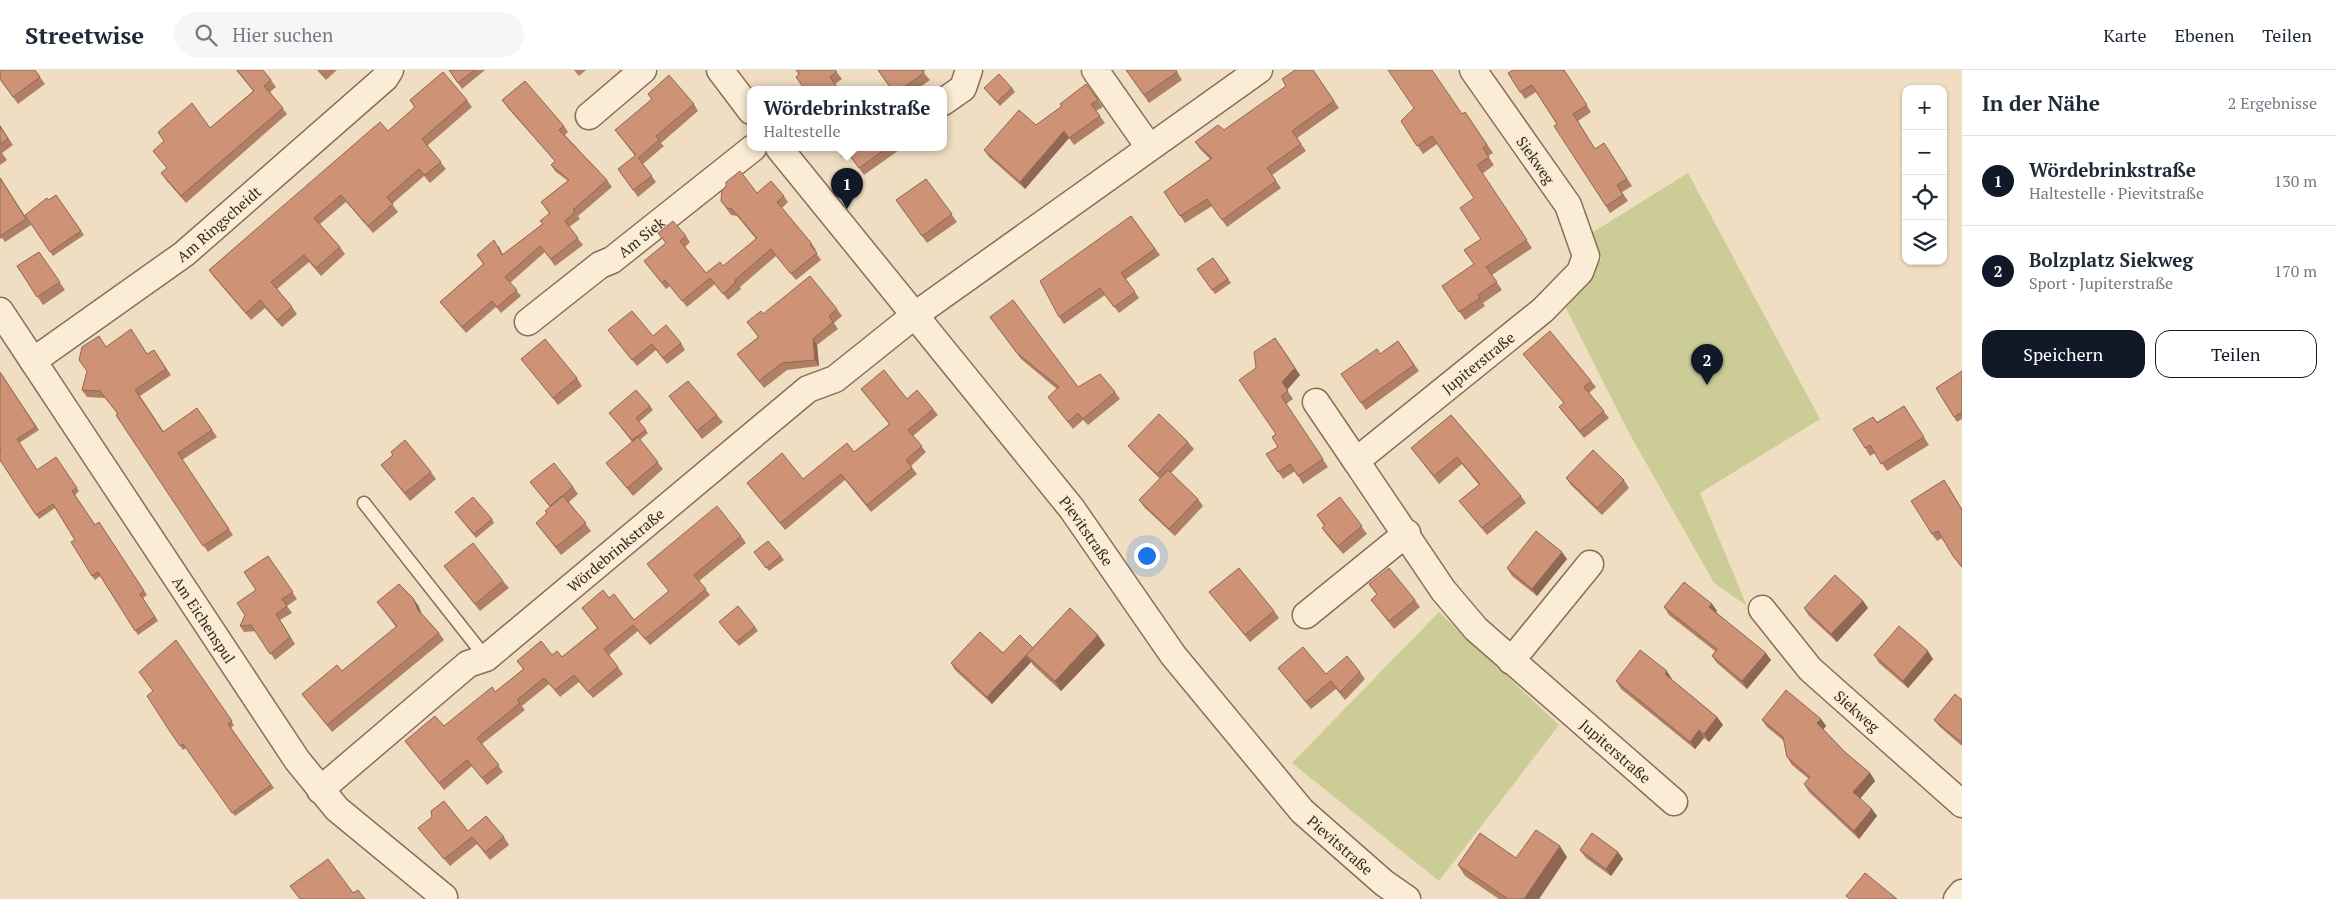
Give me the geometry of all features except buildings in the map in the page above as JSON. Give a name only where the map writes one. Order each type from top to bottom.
[{"type":"street","name":"Am Ringscheidt","points":[[33,361],[184,254],[386,78],[390,70]]},
{"type":"street","points":[[589,116],[643,70]]},
{"type":"street","points":[[720,70],[747,106]]},
{"type":"street","points":[[947,99],[963,88],[969,70]]},
{"type":"street","points":[[1095,70],[1149,147]]},
{"type":"street","name":"Wördebrinkstraße","points":[[320,790],[468,664],[486,658],[808,389],[835,379],[916,315],[1259,70]]},
{"type":"street","name":"Siekweg","points":[[1473,70],[1568,205],[1586,256]]},
{"type":"street","name":"Am Siek","points":[[528,322],[600,265],[612,260],[748,151]]},
{"type":"street","name":"Pievitstraße","points":[[781,151],[1072,509],[1173,655],[1302,811],[1384,883],[1407,899]]},
{"type":"street","name":"Jupiterstraße","points":[[1356,461],[1543,310],[1580,272],[1586,256]]},
{"type":"street","name":"Am Eichenspul","points":[[0,311],[297,760],[337,809],[444,897]]},
{"type":"street","name":"Jupiterstraße","points":[[1316,402],[1449,596],[1476,629],[1674,802]]},
{"type":"street","points":[[1306,615],[1407,533]]},
{"type":"street","points":[[1511,661],[1590,564]]},
{"type":"street","name":"Siekweg","points":[[1762,609],[1810,669],[1962,804]]},
{"type":"street","points":[[1957,899],[1962,893]]},
{"type":"lane","points":[[364,503],[486,658]]},
{"type":"green space","points":[[1688,173],[1820,419],[1700,493],[1747,606],[1714,583],[1628,431],[1564,304],[1602,259],[1590,234]]},
{"type":"green space","points":[[1439,612],[1559,725],[1439,881],[1292,763]]},
{"type":"place","name":"Wördebrinkstraße","points":[[847,209]]},
{"type":"place","name":"Bolzplatz Siekweg","points":[[1707,385]]}]
